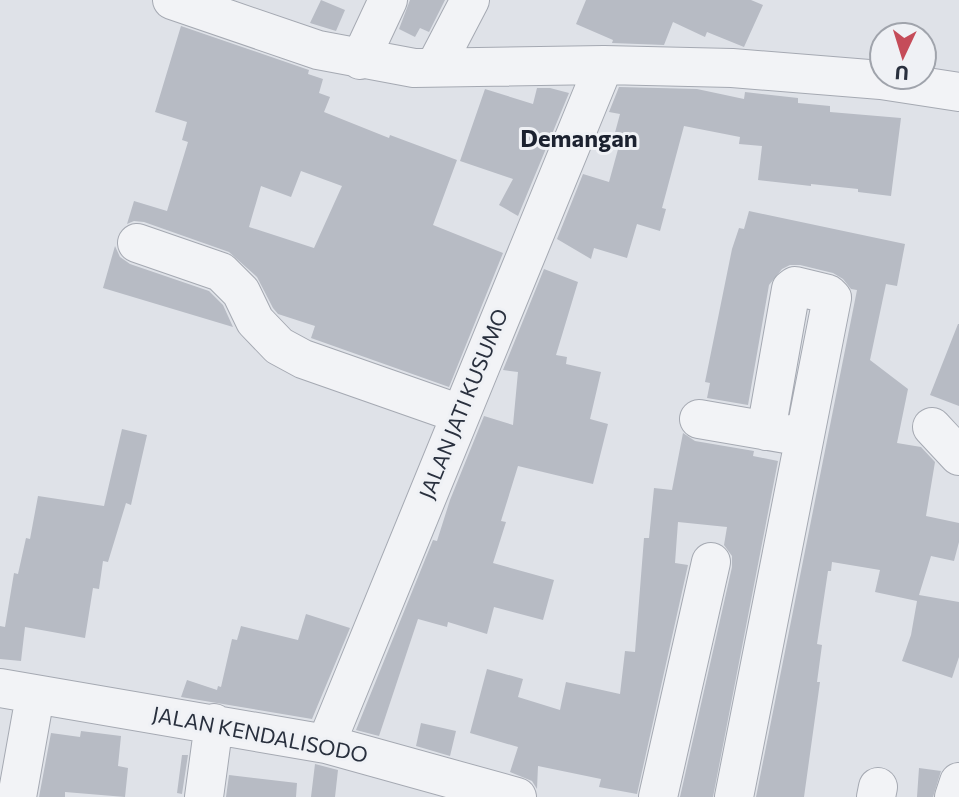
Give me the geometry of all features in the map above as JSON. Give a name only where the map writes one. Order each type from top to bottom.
[{"type":"street","points":[[173,0],[318,50],[414,68],[671,65],[811,73],[959,92]]},
{"type":"street","points":[[360,60],[388,0]]},
{"type":"street","points":[[435,67],[470,0]]},
{"type":"street","name":"JALAN JATI KUSUMO","points":[[326,744],[604,65]]},
{"type":"street","points":[[138,243],[221,272],[241,292],[255,321],[279,346],[303,359],[460,414]]},
{"type":"street","points":[[734,797],[832,298],[828,293],[795,286],[791,289],[766,431]]},
{"type":"street","points":[[699,419],[804,438]]},
{"type":"street","points":[[932,426],[959,456]]},
{"type":"street","points":[[658,797],[712,562]]},
{"type":"street","points":[[17,797],[18,692]]},
{"type":"street","name":"JALAN KENDALISODO","points":[[18,692],[326,744],[517,797]]},
{"type":"street","points":[[204,797],[214,723]]},
{"type":"street","points":[[954,797],[959,782]]},
{"type":"building","points":[[321,0],[345,10],[336,31],[310,23]]},
{"type":"building","points":[[410,0],[445,0],[429,32],[420,28],[415,37],[399,29]]},
{"type":"building","points":[[586,0],[751,0],[763,5],[744,47],[707,32],[705,37],[673,22],[664,45],[612,43],[613,40],[576,24]]},
{"type":"building","points":[[181,26],[309,70],[308,74],[323,79],[319,93],[330,97],[324,112],[389,138],[390,135],[457,160],[433,225],[503,253],[449,387],[311,338],[315,326],[278,314],[257,277],[229,252],[144,222],[134,221],[127,224],[134,201],[167,211],[188,142],[182,140],[187,122],[155,112]],"holes":[[[301,171],[342,186],[314,248],[249,227],[261,186],[291,197]]]},
{"type":"building","points":[[619,87],[697,89],[744,99],[745,92],[798,98],[798,103],[830,106],[830,112],[901,118],[891,196],[858,192],[858,189],[758,180],[762,146],[739,144],[740,137],[684,126],[662,208],[666,209],[660,231],[637,224],[627,258],[594,248],[591,259],[557,239],[583,174],[609,182],[620,142],[613,140],[620,114],[609,112]]},
{"type":"building","points":[[537,88],[569,93],[518,216],[499,205],[513,179],[460,161],[485,89],[533,104]]},
{"type":"building","points":[[749,211],[905,244],[897,286],[886,284],[870,360],[908,389],[897,443],[921,447],[935,462],[926,516],[959,523],[959,542],[954,561],[931,556],[919,595],[959,602],[959,657],[952,678],[902,661],[911,635],[917,601],[875,592],[880,570],[832,562],[831,571],[828,571],[817,644],[822,645],[817,682],[820,682],[804,797],[756,797],[857,290],[851,289],[843,279],[833,273],[800,265],[790,265],[782,269],[769,285],[748,405],[707,398],[710,383],[705,382],[732,249],[739,228],[744,229]]},
{"type":"building","points":[[115,246],[120,257],[130,264],[209,291],[223,305],[233,327],[103,288]]},
{"type":"building","points":[[544,269],[578,282],[556,355],[567,357],[566,364],[601,372],[590,419],[608,424],[593,484],[518,466],[501,521],[506,522],[493,563],[554,580],[543,620],[494,607],[487,634],[448,622],[447,627],[418,619],[379,736],[356,730],[433,540],[437,541],[450,500],[484,416],[513,425],[518,372],[503,370]]},
{"type":"building","points":[[959,324],[959,406],[930,395]]},
{"type":"building","points":[[122,429],[147,435],[131,505],[126,503],[108,562],[103,561],[99,589],[93,588],[85,638],[25,627],[21,661],[0,659],[0,626],[5,627],[14,573],[18,574],[26,538],[30,539],[38,496],[104,506]]},
{"type":"building","points":[[683,433],[695,441],[754,451],[753,456],[778,461],[713,797],[680,797],[732,567],[732,556],[724,545],[727,527],[678,522],[675,563],[688,565],[637,794],[599,787],[601,779],[538,766],[537,789],[532,781],[510,772],[518,747],[470,733],[487,669],[523,679],[518,697],[560,710],[566,682],[620,694],[625,651],[635,652],[644,538],[649,538],[654,488],[672,490]]},
{"type":"building","points":[[306,614],[350,628],[312,719],[181,697],[187,680],[217,690],[218,686],[221,687],[232,639],[237,640],[241,626],[298,640]]},
{"type":"building","points":[[421,723],[456,731],[450,756],[416,746]]},
{"type":"building","points":[[81,731],[121,736],[118,766],[128,768],[125,797],[65,792],[65,797],[39,797],[51,733],[80,737]]},
{"type":"building","points":[[182,755],[188,755],[182,794],[177,793]]},
{"type":"building","points":[[315,764],[338,770],[335,797],[311,797]]},
{"type":"building","points":[[919,768],[941,771],[933,797],[917,797]]},
{"type":"building","points":[[229,775],[297,783],[296,797],[226,797]]},
{"type":"district","name":"Demangan","points":[[579,139]]}]
